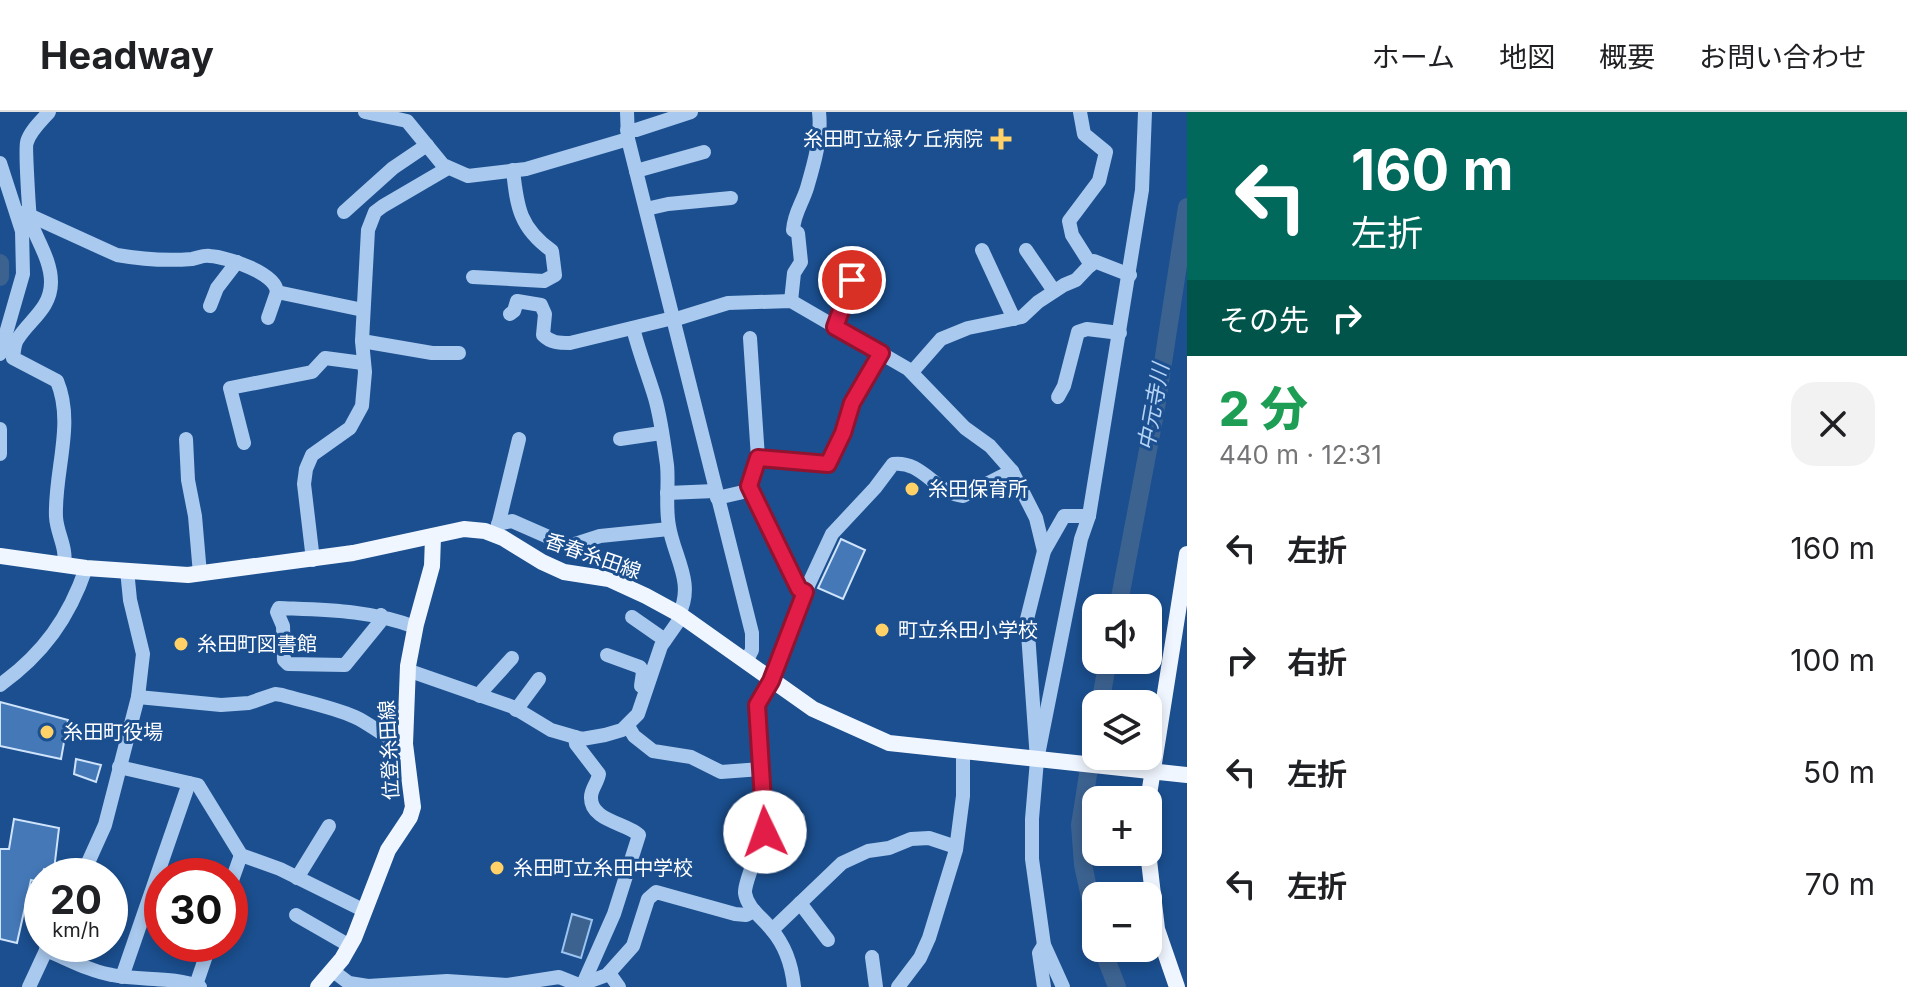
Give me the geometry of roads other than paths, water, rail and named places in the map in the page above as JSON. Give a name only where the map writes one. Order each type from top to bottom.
[{"type":"main road","name":"香春糸田線","points":[[0,556],[86,568],[200,574],[313,560],[464,529],[497,529],[542,562],[564,572],[609,579],[681,615],[813,709],[889,743],[1082,763]]},
{"type":"main road","name":"位登糸田線","points":[[318,987],[350,946],[388,850],[410,817],[413,807],[405,744],[407,670],[432,566],[433,537]]},
{"type":"main road","points":[[1160,690],[1187,554]]},
{"type":"main road","name":"香春糸田線","points":[[1152,770],[1187,775]]},
{"type":"main road","points":[[1150,866],[1157,929],[1177,987]]},
{"type":"street","points":[[5,354],[23,274],[23,214],[29,176],[25,150],[28,139],[49,112]]},
{"type":"street","points":[[365,112],[407,121],[448,168],[468,176],[526,169],[691,112]]},
{"type":"street","points":[[627,112],[636,171],[752,633],[752,650],[746,662]]},
{"type":"street","points":[[791,301],[794,273],[801,262],[798,233],[793,230],[794,215],[808,185],[819,139],[819,112]]},
{"type":"street","points":[[1080,112],[1084,134],[1106,152],[1099,181],[1069,221],[1072,235],[1091,265]]},
{"type":"street","points":[[1063,987],[1044,945],[1032,859],[1032,819],[1130,275],[1142,190],[1145,112]]},
{"type":"street","points":[[344,212],[393,168],[427,145]]},
{"type":"street","points":[[636,171],[704,152]]},
{"type":"street","points":[[0,163],[45,255],[51,281],[49,298],[40,313],[5,354]]},
{"type":"street","points":[[313,560],[304,484],[306,469],[312,455],[350,428],[362,406],[368,230],[375,212],[448,168]]},
{"type":"street","points":[[473,277],[544,281],[555,275],[552,251],[536,239],[521,217],[513,170]]},
{"type":"street","points":[[646,209],[731,198]]},
{"type":"street","points":[[23,214],[117,255],[132,258],[192,259],[206,255],[228,258],[271,278],[277,285],[268,318]]},
{"type":"street","points":[[982,250],[1014,319]]},
{"type":"street","points":[[1026,250],[1054,291]]},
{"type":"street","points":[[912,372],[941,339],[968,328],[1022,317],[1054,291],[1076,280],[1094,261],[1130,275]]},
{"type":"street","points":[[210,306],[217,288],[237,262]]},
{"type":"street","points":[[835,327],[852,280]]},
{"type":"street","points":[[277,292],[363,310]]},
{"type":"street","points":[[510,314],[517,301],[541,305],[545,314],[543,335],[559,343],[570,343],[728,303],[791,301],[912,372],[947,410],[990,446],[1012,471],[1036,518],[1044,551]]},
{"type":"street","points":[[407,670],[516,710],[551,730],[582,739],[622,730],[638,714],[656,657],[681,615],[685,584],[669,529],[667,469],[655,399],[633,328]]},
{"type":"street","points":[[1058,397],[1064,386],[1078,332],[1087,329],[1120,333]]},
{"type":"street","points":[[750,338],[758,458],[749,486],[799,589],[805,592]]},
{"type":"street","points":[[362,341],[432,353],[459,353]]},
{"type":"street","points":[[758,458],[828,464],[843,433],[852,403],[881,353]]},
{"type":"street","points":[[5,354],[57,381],[60,388],[64,430],[55,502],[57,523],[66,551],[64,565]]},
{"type":"street","points":[[244,443],[230,388],[312,372],[325,358],[363,363]]},
{"type":"street","points":[[0,429],[0,454]]},
{"type":"street","points":[[620,439],[661,433]]},
{"type":"street","points":[[186,439],[200,574]]},
{"type":"street","points":[[497,529],[519,439]]},
{"type":"street","points":[[794,987],[791,967],[772,930],[754,911],[745,893],[765,832],[757,705],[771,681],[805,592],[832,534],[893,464],[912,465],[946,490],[963,496],[1012,471]]},
{"type":"street","points":[[667,493],[716,495],[752,490]]},
{"type":"street","points":[[1043,760],[1027,619],[1044,551],[1064,516],[1089,516]]},
{"type":"street","points":[[497,529],[512,521],[569,546],[600,536],[669,529]]},
{"type":"street","points":[[0,685],[44,648],[55,634],[86,568]]},
{"type":"street","points":[[90,858],[105,825],[138,697],[143,654],[130,600],[127,570]]},
{"type":"street","points":[[381,615],[380,622],[345,665],[288,664],[284,660],[279,608],[381,615],[415,627]]},
{"type":"street","points":[[632,617],[665,640]]},
{"type":"street","points":[[607,655],[640,667],[643,672],[640,688],[647,691]]},
{"type":"street","points":[[480,696],[512,658]]},
{"type":"street","points":[[516,710],[539,679]]},
{"type":"street","points":[[138,697],[221,705],[249,703],[267,696],[282,695],[345,713],[360,719],[394,742],[405,744]]},
{"type":"street","points":[[628,726],[634,736],[653,751],[691,757],[721,772],[761,769]]},
{"type":"street","points":[[575,737],[576,744],[599,774],[590,802],[615,824],[639,835],[614,914],[575,984]]},
{"type":"street","points":[[898,987],[920,958],[929,938],[956,847],[963,796],[963,751]]},
{"type":"street","points":[[119,767],[201,788],[241,855],[365,911]]},
{"type":"street","points":[[122,977],[189,783]]},
{"type":"street","points":[[764,804],[798,818]]},
{"type":"street","points":[[297,878],[329,826]]},
{"type":"street","points":[[772,930],[842,863],[868,851],[889,848],[911,839],[929,838],[956,847]]},
{"type":"street","points":[[333,971],[349,983],[368,986],[507,985],[559,977],[575,984],[609,973],[633,946],[648,899],[656,892],[735,914],[746,915],[754,911]]},
{"type":"street","points":[[800,903],[828,940]]},
{"type":"street","points":[[296,915],[350,946]]},
{"type":"street","points":[[1044,945],[1039,953],[1044,987]]},
{"type":"street","points":[[872,957],[876,987]]},
{"type":"street","points":[[29,987],[41,962]]},
{"type":"street","points":[[77,962],[90,969],[122,977],[198,986],[205,962]]},
{"type":"street","points":[[609,973],[619,987]]},
{"type":"water","points":[[572,914],[592,920],[581,958],[562,952]]},
{"type":"waterway","name":"中元寺川","points":[[1121,594],[1156,408],[1187,207]]},
{"type":"waterway","points":[[0,263],[0,277]]},
{"type":"waterway","name":"中元寺川","points":[[1103,690],[1105,674]]},
{"type":"waterway","name":"中元寺川","points":[[1087,882],[1080,825],[1089,770]]},
{"type":"waterway","name":"中元寺川","points":[[1107,962],[1117,987]]},
{"type":"place","name":"糸田町立緑ケ丘病院","points":[[1001,139]]},
{"type":"place","name":"糸田保育所","points":[[912,489]]},
{"type":"place","name":"町立糸田小学校","points":[[882,630]]},
{"type":"place","name":"糸田町図書館","points":[[181,644]]},
{"type":"place","name":"糸田町役場","points":[[47,732]]},
{"type":"place","name":"糸田町立糸田中学校","points":[[497,868]]}]
